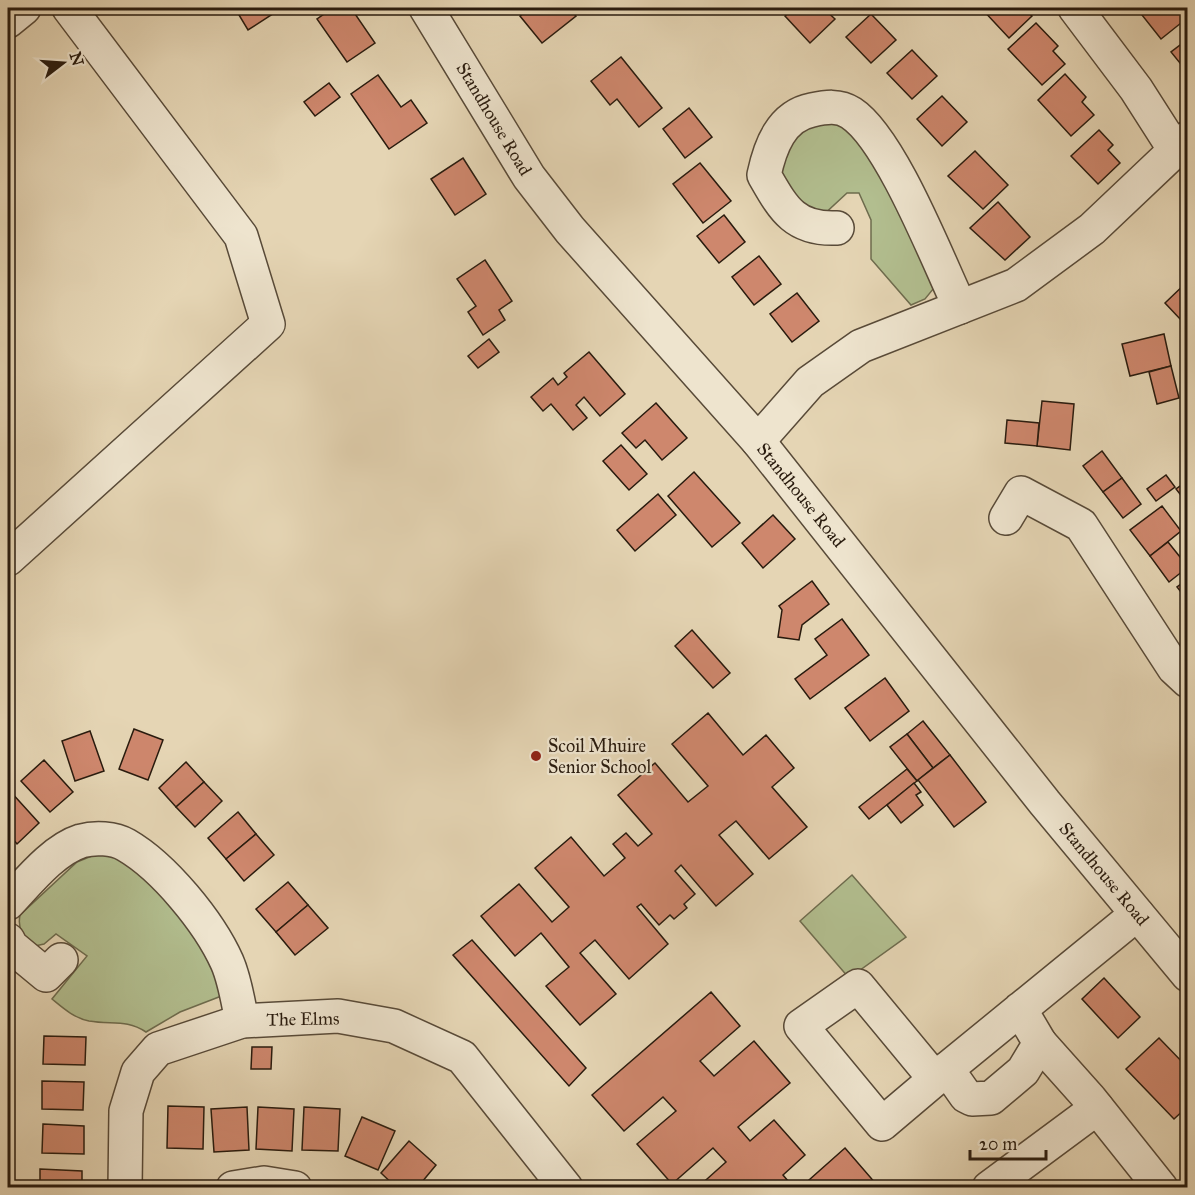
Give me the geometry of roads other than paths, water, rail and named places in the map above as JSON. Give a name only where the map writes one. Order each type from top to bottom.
[{"type":"street","points":[[8,21],[24,8]]},
{"type":"street","points":[[8,559],[268,324],[241,236],[69,8]]},
{"type":"street","points":[[758,441],[810,382],[861,346],[1016,285],[1092,229],[1181,144],[1075,8]]},
{"type":"street","name":"Standhouse Road","points":[[439,13],[529,177],[570,230],[758,441],[1045,803],[1188,975]]},
{"type":"street","points":[[837,228],[825,229],[794,219],[764,175],[769,154],[781,129],[798,112],[830,106],[850,112],[872,131],[898,174],[960,307]]},
{"type":"street","points":[[1006,519],[1021,493],[1081,525],[1174,668],[1188,681]]},
{"type":"street","points":[[8,903],[62,851],[80,841],[99,838],[124,843],[159,868],[205,926],[228,963],[242,1021]]},
{"type":"street","points":[[1040,1043],[1023,1071],[991,1098],[972,1099],[941,1074],[1137,914]]},
{"type":"street","points":[[8,940],[11,946],[46,975],[61,960]]},
{"type":"street","points":[[1020,1009],[1040,1043],[1097,1108],[1161,1188]]},
{"type":"street","name":"The Elms","points":[[125,1188],[126,1111],[138,1072],[159,1049],[242,1021],[338,1016],[394,1026],[462,1057],[566,1188]]},
{"type":"street","points":[[989,1188],[1097,1108]]},
{"type":"street","points":[[233,1188],[264,1184],[295,1188]]},
{"type":"place","name":"Scoil Mhuire Senior School","points":[[536,756]]}]
